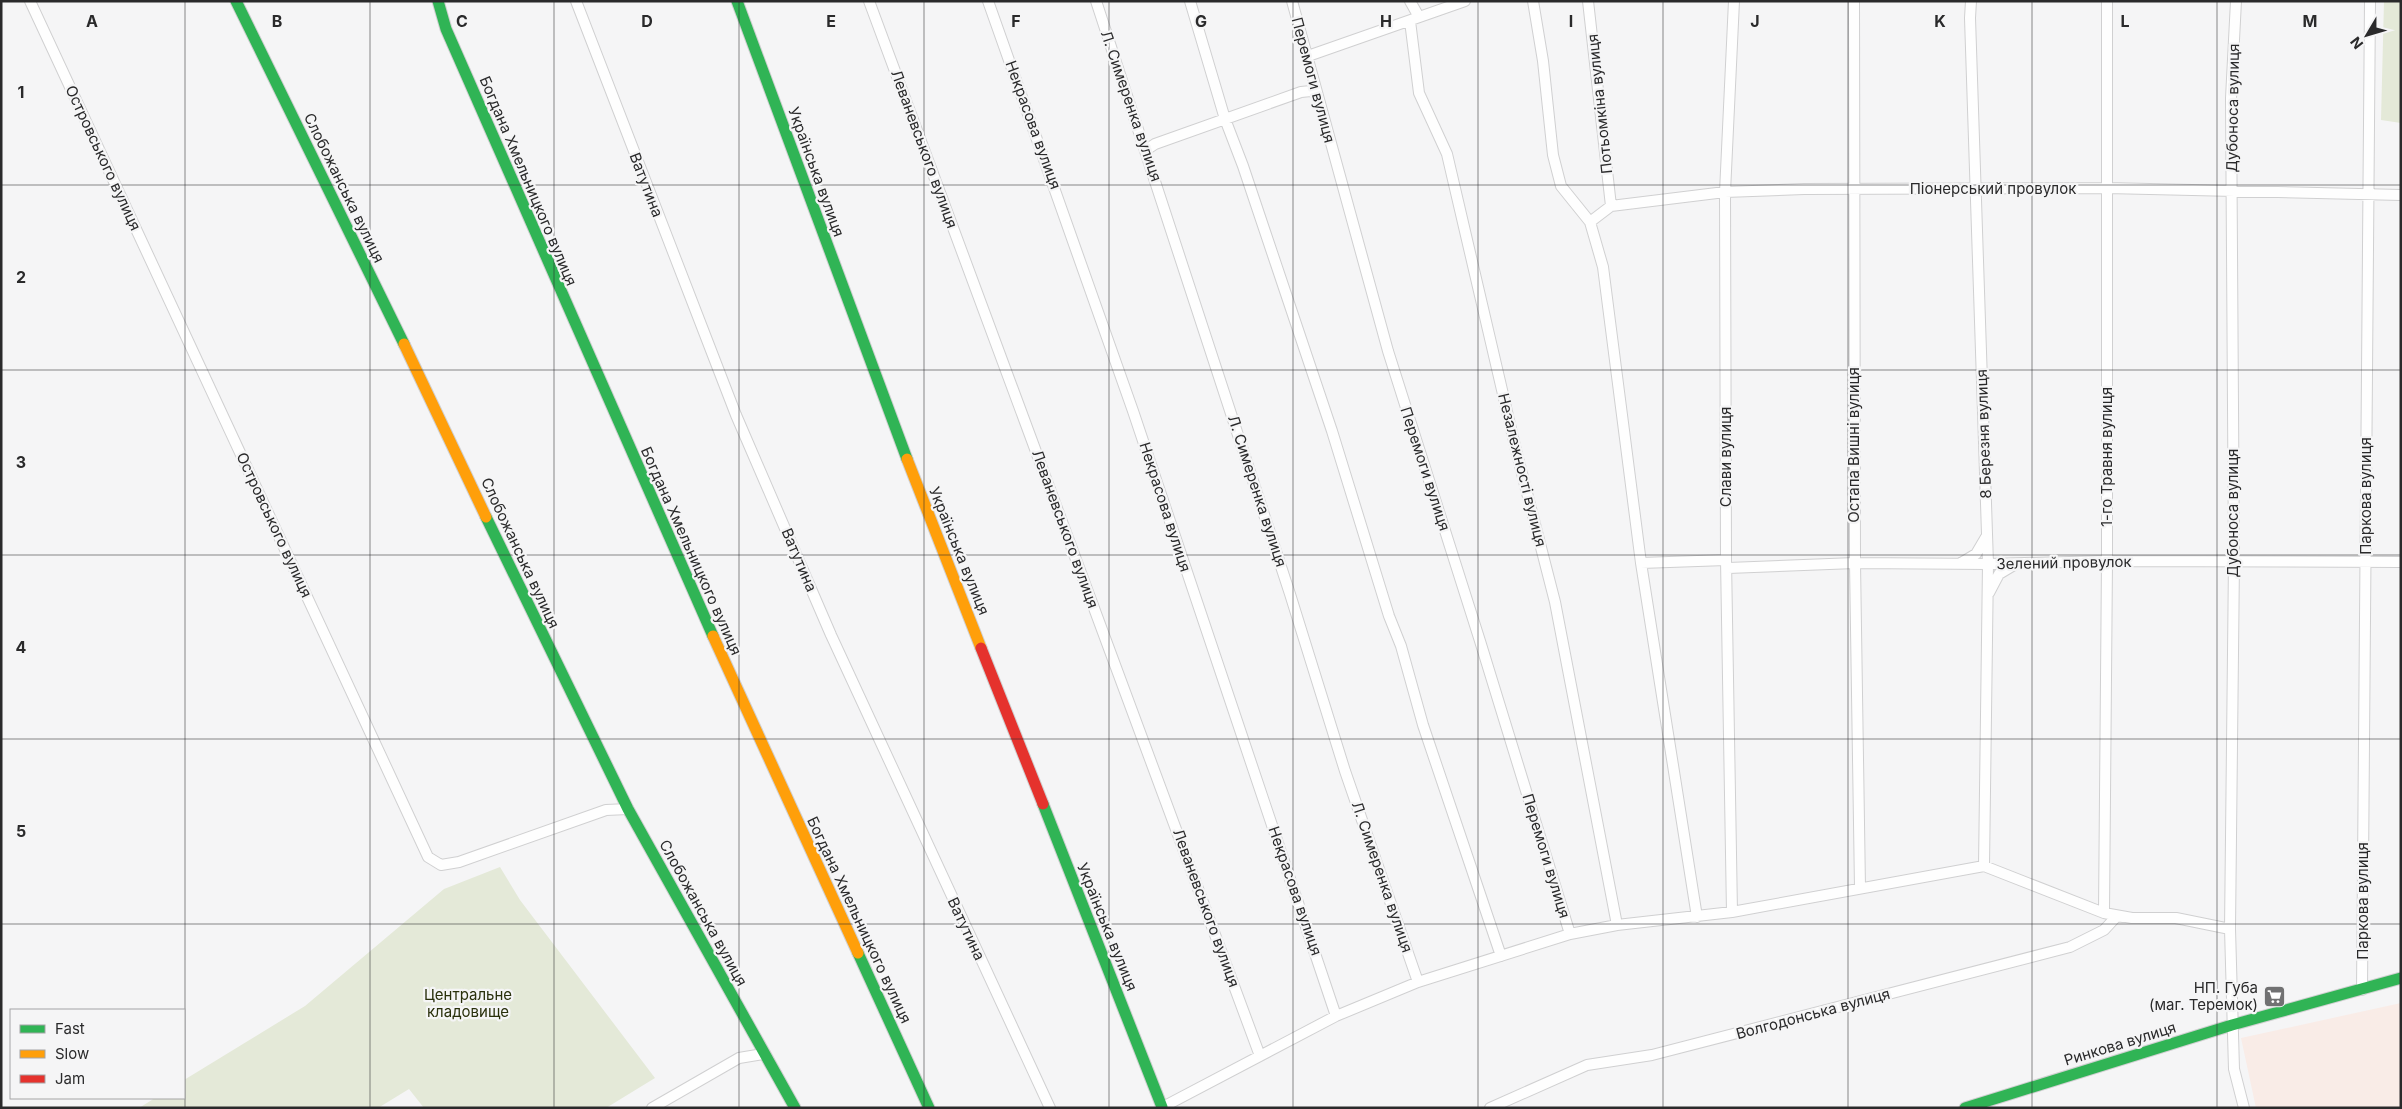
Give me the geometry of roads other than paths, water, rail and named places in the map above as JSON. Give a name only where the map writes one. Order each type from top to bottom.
[{"type":"street","name":"Островського вулиця","points":[[30,1],[428,857],[441,865],[459,862],[606,810],[628,809]]},
{"type":"street","name":"Слобожанська вулиця","points":[[236,1],[374,281],[554,660],[628,809],[763,1054],[795,1108]]},
{"type":"street","name":"Богдана Хмельницкого вулиця","points":[[438,1],[446,28],[670,542],[930,1108]]},
{"type":"street","name":"Ватутина","points":[[576,1],[736,415],[831,636],[1050,1108]]},
{"type":"street","name":"Українська вулиця","points":[[737,1],[902,448],[1162,1108]]},
{"type":"street","name":"Леваневського вулиця","points":[[869,1],[1260,1056]]},
{"type":"street","name":"Некрасова вулиця","points":[[988,1],[1130,401],[1336,1016]]},
{"type":"street","name":"Л. Симеренка вулиця","points":[[1096,1],[1287,584],[1345,771],[1418,982]]},
{"type":"street","points":[[1190,1],[1225,119],[1243,166],[1332,431],[1389,616],[1401,646],[1423,725],[1501,956]]},
{"type":"street","name":"Перемоги вулиця","points":[[1292,1],[1388,351],[1570,934]]},
{"type":"street","points":[[1410,1],[1414,19]]},
{"type":"street","points":[[1308,56],[1465,1]]},
{"type":"street","points":[[1533,1],[1543,61],[1555,162],[1562,186],[1590,222],[1603,267],[1641,563],[1697,917]]},
{"type":"street","name":"Потьомкіна вулиця","points":[[1588,1],[1611,206]]},
{"type":"street","name":"Слави вулиця","points":[[1732,912],[1727,564],[1725,192],[1734,1]]},
{"type":"street","name":"Остапа Вишні вулиця","points":[[1854,1],[1855,563],[1860,888]]},
{"type":"street","name":"8 Березня вулиця","points":[[1971,1],[1970,18],[1988,564],[1984,866]]},
{"type":"street","name":"1-го Травня вулиця","points":[[2104,913],[2107,561],[2107,1]]},
{"type":"street","name":"Дубоноса вулиця","points":[[2236,1],[2231,98],[2234,561],[2230,929],[2234,1069],[2244,1108]]},
{"type":"street","name":"Паркова вулиця","points":[[2362,990],[2370,1]]},
{"type":"street","name":"Незалежності вулиця","points":[[1414,19],[1419,93],[1447,154],[1516,450],[1555,602],[1618,925]]},
{"type":"street","points":[[1146,150],[1156,144],[1301,92],[1317,94]]},
{"type":"street","name":"Піонерський провулок","points":[[1611,206],[1725,192],[1853,188],[2107,188],[2401,195]]},
{"type":"street","points":[[1590,222],[1611,206]]},
{"type":"street","points":[[1956,564],[1966,561],[1976,554],[1987,534]]},
{"type":"street","name":"Зелений провулок","points":[[1641,563],[2401,562]]},
{"type":"street","points":[[1987,598],[1999,574],[2018,564]]},
{"type":"street","points":[[1162,1108],[1336,1016],[1418,982],[1570,934],[1618,925],[1732,912],[1984,866],[2104,913],[2132,918],[2176,918],[2230,929]]},
{"type":"street","name":"Волгодонська вулиця","points":[[1490,1108],[1587,1065],[1652,1055],[2070,947],[2104,930],[2117,916],[2132,918]]},
{"type":"street","name":"Ринкова вулиця","points":[[1965,1108],[2232,1025],[2401,978]]},
{"type":"street","points":[[652,1108],[739,1058],[763,1054]]},
{"type":"place","name":"НП. Губа (маг. Теремок)","points":[[2274,997]]},
{"type":"park label","name":"Центральне кладовище","points":[[468,1004]]}]
